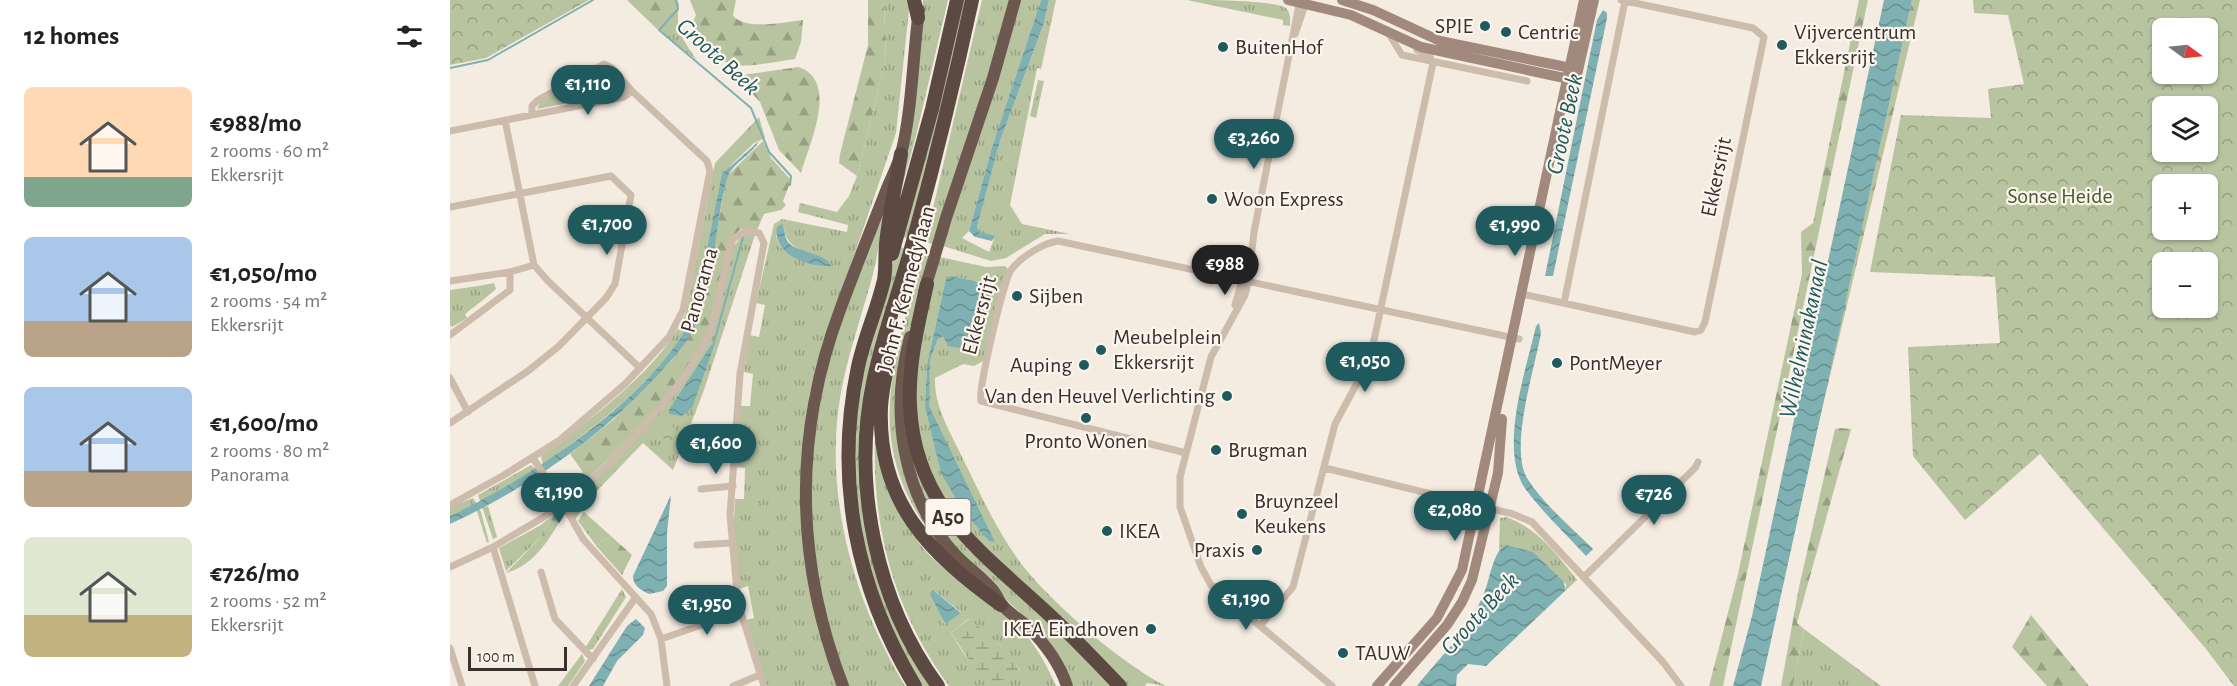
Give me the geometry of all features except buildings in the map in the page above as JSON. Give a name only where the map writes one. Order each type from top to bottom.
[{"type":"highway","points":[[914,0],[918,18]]},
{"type":"highway","name":"John F. Kennedylaan","points":[[843,686],[819,609],[811,570],[804,484],[808,444],[815,396],[831,335],[901,154],[920,0]]},
{"type":"highway","name":"John F. Kennedylaan","points":[[884,279],[920,155],[957,0]]},
{"type":"highway","name":"John F. Kennedylaan","points":[[894,310],[931,177],[972,0]]},
{"type":"highway","name":"John F. Kennedylaan","points":[[1015,0],[902,372],[900,406],[903,449],[916,490],[932,523],[952,551],[995,593],[1001,605],[1040,639],[1066,683]]},
{"type":"highway","points":[[901,154],[886,243],[884,279],[868,329],[851,401],[847,450],[853,530],[865,580],[892,647],[915,686]]},
{"type":"highway","name":"A50","points":[[927,284],[913,351],[910,407],[917,448],[931,488],[945,513],[966,539],[1057,621],[1120,686]]},
{"type":"highway","name":"A50","points":[[894,310],[881,416],[884,453],[898,500],[916,531],[940,557],[1001,605]]},
{"type":"highway","name":"A50","points":[[894,310],[877,366],[870,404],[866,450],[867,491],[873,535],[888,587],[911,641],[938,686]]},
{"type":"main road","points":[[1342,0],[1373,10],[1440,41],[1572,74]]},
{"type":"main road","points":[[1394,686],[1447,625],[1462,602],[1475,569],[1498,473],[1500,428],[1516,339],[1572,74],[1584,0]]},
{"type":"main road","points":[[1572,74],[1594,0]]},
{"type":"main road","points":[[1300,1],[1351,15],[1408,41],[1441,52],[1572,74]]},
{"type":"main road","points":[[1377,686],[1437,618],[1451,597],[1462,570],[1516,339]]},
{"type":"street","name":"Ekkersrijt","points":[[1525,295],[1695,332],[1701,330],[1705,322],[1765,43],[1761,32],[1753,28],[1623,0],[1564,303]]},
{"type":"street","points":[[1300,1],[1245,282],[1233,316],[1211,357],[1178,493],[1180,507],[1201,567],[1211,585],[1332,686]]},
{"type":"street","points":[[1387,31],[1402,55],[1527,81]]},
{"type":"street","points":[[1260,626],[1293,587],[1335,424],[1370,359],[1433,63],[1429,55],[1414,49],[1408,41]]},
{"type":"street","points":[[450,505],[533,458],[582,422],[640,368],[669,337],[680,319],[709,176],[710,166],[707,161],[632,91],[612,68],[604,64],[598,65],[538,100],[532,106],[532,114]]},
{"type":"street","points":[[450,131],[624,97],[632,91]]},
{"type":"street","points":[[506,120],[518,193],[534,265],[640,368]]},
{"type":"street","points":[[450,207],[611,176],[631,192],[615,284],[606,298],[528,371],[450,423]]},
{"type":"street","name":"Panorama","points":[[564,505],[611,461],[663,401],[704,343],[713,321],[733,239],[741,232],[759,233],[764,243],[764,250],[740,374],[731,543],[738,603],[764,686]]},
{"type":"street","name":"Ekkersrijt","points":[[1186,453],[981,401],[978,396],[1010,272],[1046,244],[1058,241],[1516,339]]},
{"type":"street","points":[[450,281],[510,272],[534,265]]},
{"type":"street","points":[[450,335],[510,290],[510,272]]},
{"type":"street","points":[[450,378],[468,412]]},
{"type":"street","points":[[533,458],[583,539],[651,614],[661,639],[668,686]]},
{"type":"street","points":[[1584,577],[1695,468],[1698,462]]},
{"type":"street","points":[[1325,468],[1521,516],[1532,522],[1663,662],[1681,686]]},
{"type":"street","points":[[701,489],[733,486]]},
{"type":"street","points":[[450,567],[493,547],[564,505]]},
{"type":"street","points":[[697,545],[731,543]]},
{"type":"street","points":[[493,547],[535,686]]},
{"type":"street","points":[[541,572],[555,619],[593,659]]},
{"type":"street","points":[[573,686],[636,597]]},
{"type":"street","points":[[661,639],[710,622],[738,603]]},
{"type":"street","points":[[450,648],[462,686]]},
{"type":"street","points":[[733,686],[760,675]]},
{"type":"green space","points":[[450,0],[589,0],[486,58],[450,65]]},
{"type":"green space","points":[[627,0],[677,0],[679,4],[675,12],[657,29]]},
{"type":"green space","points":[[690,0],[736,0],[733,15],[746,23],[776,24],[803,20],[801,42],[795,59],[748,66],[725,61],[714,54],[703,42],[692,25],[696,15]]},
{"type":"green space","points":[[868,0],[884,0],[886,58],[857,176],[839,163],[868,45]]},
{"type":"green space","points":[[884,0],[910,0],[896,133],[820,355],[809,396],[803,445],[801,485],[839,686],[766,686],[746,620],[754,618],[748,586],[739,589],[733,536],[735,499],[744,499],[745,468],[735,467],[740,406],[750,406],[753,374],[744,372],[750,335],[759,337],[765,305],[756,303],[774,224],[782,219],[847,232],[848,225],[798,212],[800,203],[837,212],[849,196],[857,176],[886,58]],"holes":[[[784,228],[786,235],[800,251],[828,266],[795,258],[788,254],[782,249],[776,234]]]},
{"type":"green space","points":[[923,0],[948,0],[896,209],[912,101]]},
{"type":"green space","points":[[960,0],[965,0],[941,107],[907,238],[902,237]]},
{"type":"green space","points":[[982,0],[1010,0],[998,46],[933,244],[925,242]]},
{"type":"green space","points":[[1020,0],[1041,0],[992,147],[969,231],[962,238],[989,252],[994,239],[979,232],[977,227],[1000,141],[1044,23],[1049,0],[1056,0],[1041,69],[1037,68],[1010,205],[1022,224],[1070,234],[1045,234],[1006,258],[991,261],[943,246]]},
{"type":"green space","points":[[1187,0],[1239,1],[1278,5],[1288,10],[1290,26],[1283,25],[1283,20]]},
{"type":"green space","points":[[1859,0],[1868,0],[1723,686],[1709,686],[1738,574],[1802,274],[1801,232],[1813,223]]},
{"type":"green space","points":[[1912,0],[1920,0],[1812,451]]},
{"type":"green space","name":"Sonse Heide","points":[[1973,0],[2237,0],[2237,686],[2234,686],[2206,649],[2040,454],[1965,520],[1913,456],[1908,347],[2000,343],[1995,277],[1870,272],[1901,115],[1991,118],[1988,89],[2024,84],[2008,15],[1974,13]]},
{"type":"green space","points":[[679,4],[679,28],[687,46],[697,60],[657,29],[675,12]]},
{"type":"green space","points":[[798,67],[811,74],[817,85],[820,99],[815,131],[801,173],[779,150],[760,102],[736,76]]},
{"type":"green space","points":[[605,68],[629,89],[627,92],[537,109],[540,102]]},
{"type":"green space","points":[[1038,80],[1044,81],[1036,118],[1030,116]]},
{"type":"green space","points":[[759,117],[765,138],[754,143],[730,166],[695,310],[683,333],[668,356],[630,396],[543,465],[541,456],[623,392],[661,352],[676,332],[686,312],[715,163]]},
{"type":"green space","points":[[763,141],[771,158],[791,180],[783,201],[786,205],[781,210],[764,214],[757,230],[741,229],[732,237],[718,299],[694,357],[644,422],[568,497],[562,496],[559,493],[583,472],[570,454],[613,420],[672,360],[692,332],[703,304],[727,176]]},
{"type":"green space","points":[[887,202],[872,278],[850,353],[840,398],[836,435],[836,473],[847,547],[858,584],[871,619],[905,686],[848,686],[822,608],[810,525],[812,444],[827,358]]},
{"type":"green space","points":[[744,234],[755,235],[704,390],[673,470],[643,443],[590,498],[574,521],[569,504],[630,445],[705,346],[732,248]]},
{"type":"green space","points":[[898,247],[904,248],[872,365],[869,536],[932,686],[921,686],[896,645],[869,579],[853,491],[855,402],[872,328]]},
{"type":"green space","points":[[922,252],[930,255],[905,348],[898,427],[946,553],[918,515],[901,478],[892,443],[890,408],[893,372]]},
{"type":"green space","points":[[940,257],[986,267],[1005,266],[1008,269],[983,361],[974,366],[963,364],[935,378],[940,410],[990,514],[1023,566],[1052,598],[1110,649],[1166,686],[1147,683],[1145,686],[1123,686],[991,561],[933,487],[915,427],[915,350]],"holes":[[[952,276],[987,284],[992,293],[980,313],[974,341],[943,335],[938,339],[930,360],[928,406],[995,542],[925,406],[927,364],[945,283]]]},
{"type":"green space","points":[[494,283],[496,289],[483,300],[478,286]]},
{"type":"green space","points":[[478,286],[483,300],[465,314],[467,318],[452,327],[450,325],[450,290]]},
{"type":"green space","points":[[908,373],[929,489],[1117,686],[1074,686],[1055,652],[1035,626],[981,577],[936,522],[912,473]]},
{"type":"green space","points":[[876,416],[894,492],[913,534],[934,560],[1020,628],[1038,651],[1056,686],[949,686],[928,655],[911,623],[887,557],[880,523],[875,453]],"holes":[[[933,590],[961,612],[945,624],[944,624]],[[968,619],[1001,646],[1020,670],[996,675],[978,669],[964,654],[951,633]]]},
{"type":"green space","points":[[666,425],[673,426],[677,433],[675,440],[659,438]]},
{"type":"green space","points":[[1835,429],[1851,429],[1797,623],[1804,629],[1793,686],[1781,686],[1799,587]]},
{"type":"green space","points":[[531,465],[536,469],[482,501],[485,507],[488,506],[497,537],[493,539],[478,495]]},
{"type":"green space","points":[[473,498],[481,512],[489,542],[487,543],[475,505],[450,516],[450,507]]},
{"type":"green space","points":[[560,511],[564,515],[540,550],[525,564],[506,573],[540,538],[552,516]]},
{"type":"green space","points":[[584,512],[612,537],[600,542],[598,548],[578,521]]},
{"type":"green space","points":[[552,516],[540,538],[506,571],[499,548],[541,525]]},
{"type":"green space","points":[[1506,517],[1537,535],[1577,580],[1566,590],[1566,584],[1502,547],[1499,550],[1500,518]]},
{"type":"green space","points":[[612,537],[632,555],[622,575],[598,548],[600,542]]},
{"type":"green space","points":[[622,589],[626,597],[593,649],[587,650],[585,648]]},
{"type":"green space","points":[[2031,615],[2089,686],[2047,686],[2012,647]]},
{"type":"green space","points":[[969,619],[1007,653],[1014,661],[1020,676],[993,684],[981,678],[951,633]]},
{"type":"green space","points":[[1804,629],[1881,686],[1793,686]]},
{"type":"green space","points":[[582,654],[585,661],[568,686],[558,686]]},
{"type":"water","points":[[1041,0],[1049,0],[1044,23],[1000,141],[977,227],[979,232],[995,236],[992,241],[975,237],[969,231],[992,147]]},
{"type":"water","points":[[1884,0],[1912,0],[1761,686],[1733,686],[1752,616]]},
{"type":"water","points":[[1603,10],[1607,13],[1607,18],[1553,276],[1545,276],[1597,20]]},
{"type":"water","points":[[759,141],[733,169],[727,179],[711,272],[702,308],[691,334],[676,354],[631,402],[559,462],[506,495],[450,524],[450,516],[517,480],[590,430],[624,402],[654,372],[678,341],[695,310],[722,174]]},
{"type":"water","points":[[782,224],[787,240],[792,246],[823,258],[831,266],[802,261],[786,252],[777,237],[777,227]]},
{"type":"water","points":[[952,276],[987,284],[992,292],[980,313],[971,347],[966,349],[948,346],[943,336],[938,339],[930,360],[929,406],[995,542],[989,541],[962,509],[941,473],[925,406],[927,364],[945,283],[947,277]]},
{"type":"water","points":[[1539,323],[1541,333],[1522,428],[1522,464],[1527,478],[1541,497],[1593,549],[1586,556],[1527,491],[1518,475],[1514,455],[1516,411],[1536,326]]},
{"type":"water","points":[[711,345],[714,346],[692,408],[682,416],[669,414],[669,410]]},
{"type":"water","points":[[671,495],[667,533],[667,586],[663,591],[649,594],[636,585],[633,576]]},
{"type":"water","points":[[1506,545],[1533,552],[1563,581],[1566,590],[1486,666],[1468,664],[1457,675],[1456,686],[1417,686],[1470,620],[1484,593],[1495,559]]},
{"type":"water","points":[[933,590],[961,613],[945,624],[930,594]]},
{"type":"water","points":[[636,619],[645,628],[643,635],[617,661],[603,686],[589,686],[627,626]]},
{"type":"waterway","points":[[450,68],[488,60],[593,0]]},
{"type":"waterway","name":"Groote Beek","points":[[676,0],[678,9],[659,30],[751,108],[769,152],[791,176],[790,185]]},
{"type":"waterway","points":[[713,346],[743,237]]},
{"type":"place","name":"SPIE","points":[[1485,26]]},
{"type":"place","name":"Centric","points":[[1506,32]]},
{"type":"place","name":"Vijvercentrum Ekkersrijt","points":[[1782,45]]},
{"type":"place","name":"BuitenHof","points":[[1223,47]]},
{"type":"place","name":"Woon Express","points":[[1212,199]]},
{"type":"place","name":"Sijben","points":[[1017,296]]},
{"type":"place","name":"Meubelplein Ekkersrijt","points":[[1101,350]]},
{"type":"place","name":"PontMeyer","points":[[1557,363]]},
{"type":"place","name":"Auping","points":[[1084,365]]},
{"type":"place","name":"Van den Heuvel Verlichting","points":[[1227,396]]},
{"type":"place","name":"Pronto Wonen","points":[[1086,418]]},
{"type":"place","name":"Brugman","points":[[1216,450]]},
{"type":"place","name":"Bruynzeel Keukens","points":[[1242,514]]},
{"type":"place","name":"IKEA","points":[[1107,531]]},
{"type":"place","name":"Praxis","points":[[1257,550]]},
{"type":"place","name":"IKEA Eindhoven","points":[[1151,629]]},
{"type":"place","name":"TAUW","points":[[1343,653]]},
{"type":"water label","name":"Wilhelminakanaal","points":[[1804,339]]}]
